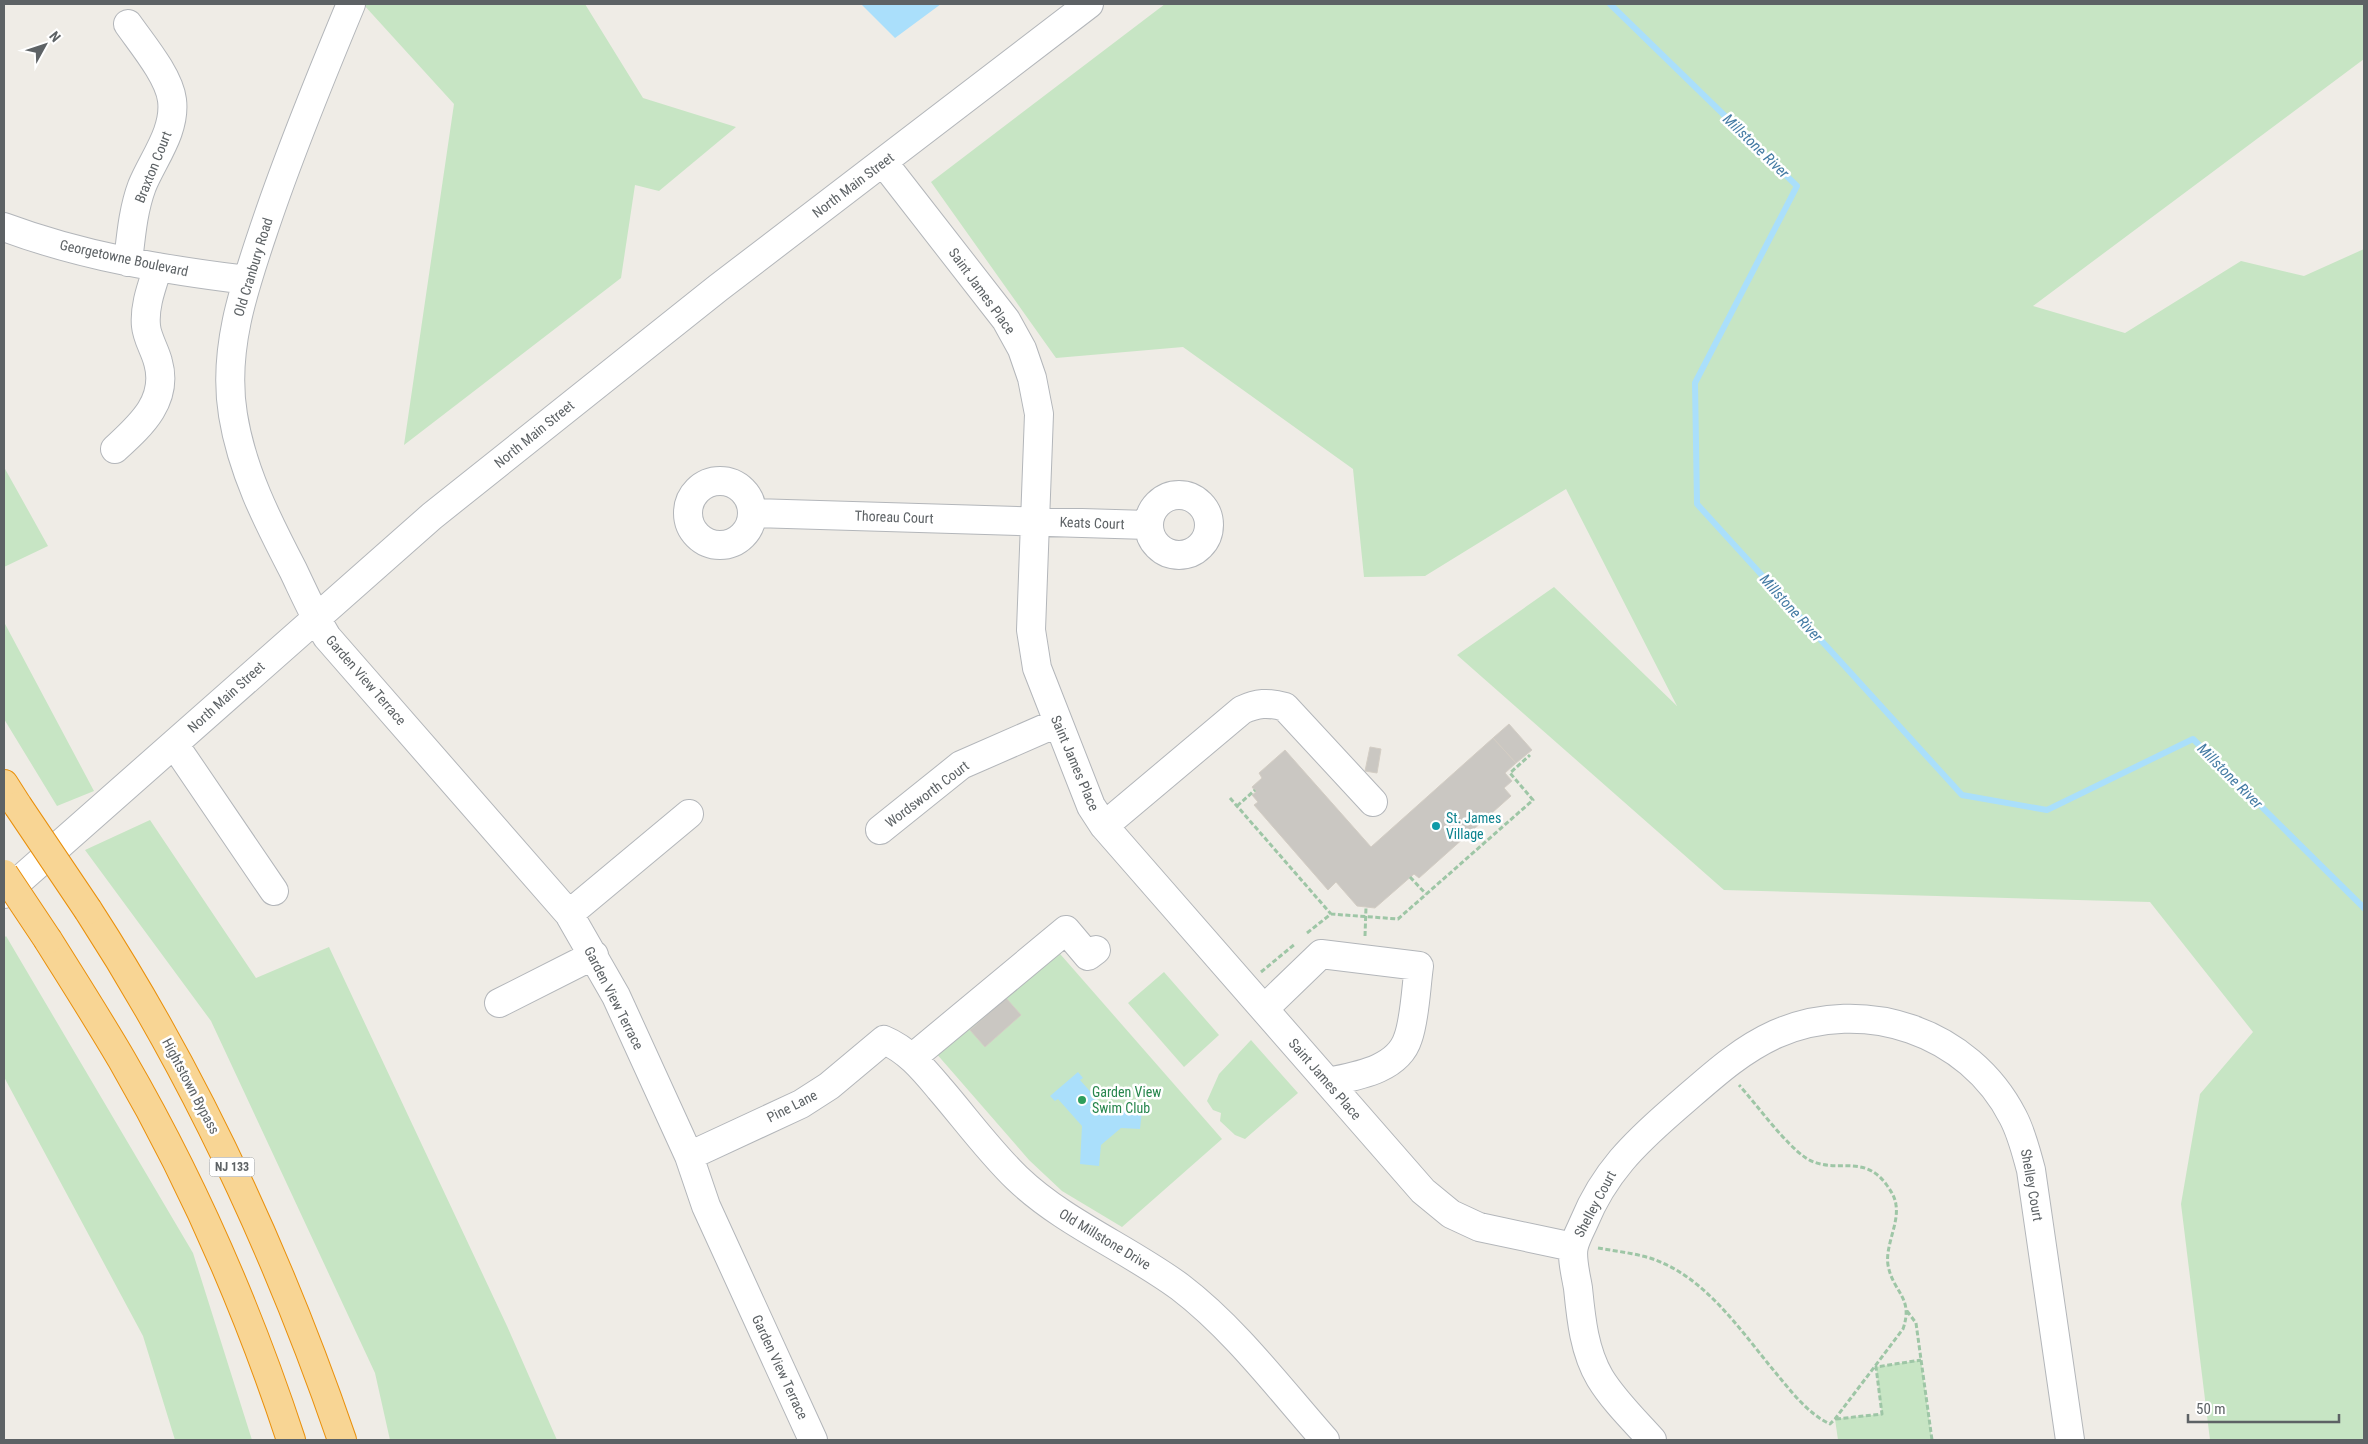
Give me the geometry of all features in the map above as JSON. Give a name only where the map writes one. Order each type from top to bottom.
[{"type":"highway","name":"Hightstown Bypass","points":[[11,795],[88,910],[155,1019],[230,1162],[279,1272],[342,1440]]},
{"type":"highway","points":[[4,874],[48,940],[122,1060],[158,1127],[204,1221],[253,1334],[291,1440]]},
{"type":"street","name":"Old Cranbury Road","points":[[315,618],[256,497],[243,460],[232,414],[230,378],[238,308],[247,280],[294,142],[351,4]]},
{"type":"street","name":"North Main Street","points":[[4,894],[432,516],[718,288],[1089,4]]},
{"type":"street","name":"Braxton Court","points":[[128,24],[167,83],[172,99],[172,117],[168,132],[142,187],[134,218],[128,262]]},
{"type":"street","name":"Saint James Place","points":[[883,162],[1006,320],[1022,349],[1032,378],[1039,414],[1031,630],[1037,668],[1091,806],[1104,826],[1423,1191],[1451,1214],[1479,1227],[1585,1247]]},
{"type":"street","name":"Georgetowne Boulevard","points":[[4,227],[34,238],[128,262],[247,280]]},
{"type":"street","points":[[115,449],[140,426],[149,415],[157,398],[160,381],[159,364],[146,328],[146,311],[158,266]]},
{"type":"street","name":"Thoreau Court","points":[[752,513],[1036,521]]},
{"type":"street","name":"Keats Court","points":[[1036,521],[1148,525]]},
{"type":"street","name":"Garden View Terrace","points":[[315,618],[332,643],[569,914],[594,955],[616,996],[689,1156],[706,1206],[813,1440]]},
{"type":"street","points":[[1104,826],[1242,710],[1271,702],[1285,707],[1294,714],[1373,802]]},
{"type":"street","name":"Wordsworth Court","points":[[880,830],[962,765],[1058,723]]},
{"type":"street","points":[[174,744],[274,891]]},
{"type":"street","points":[[569,914],[689,814]]},
{"type":"street","points":[[912,1058],[1071,925],[1088,956],[1096,950]]},
{"type":"street","points":[[1264,1009],[1321,954],[1419,966],[1408,1038],[1401,1052],[1386,1064],[1361,1075],[1328,1082]]},
{"type":"street","points":[[499,1002],[594,955]]},
{"type":"street","name":"Shelley Court","points":[[1585,1247],[1588,1213],[1606,1178],[1618,1162],[1653,1128],[1749,1048],[1778,1033],[1835,1019],[1877,1020],[1911,1027],[1944,1044],[1976,1068],[1995,1089],[2012,1116],[2023,1139],[2031,1170],[2070,1440]]},
{"type":"street","name":"Old Millstone Drive","points":[[884,1040],[897,1045],[912,1058],[1016,1177],[1044,1202],[1156,1270],[1182,1289],[1217,1320],[1325,1440]]},
{"type":"street","name":"Pine Lane","points":[[689,1156],[801,1104],[828,1086],[884,1040]]},
{"type":"street","points":[[1585,1247],[1585,1342],[1600,1378],[1652,1440]]},
{"type":"path","points":[[1366,907],[1366,917],[1398,919],[1534,800],[1510,773],[1530,755]]},
{"type":"path","points":[[1237,806],[1255,790]]},
{"type":"path","points":[[1230,798],[1331,914]]},
{"type":"path","points":[[1410,877],[1426,894]]},
{"type":"path","points":[[1585,1247],[1650,1258],[1669,1267],[1699,1286],[1715,1300],[1795,1395],[1823,1421],[1830,1424],[1835,1420],[1903,1329],[1906,1311],[1904,1299],[1891,1277],[1888,1262],[1896,1206],[1892,1192],[1884,1181],[1869,1168],[1858,1165],[1827,1164],[1808,1159],[1794,1148],[1735,1080]]},
{"type":"path","points":[[1906,1311],[1916,1323],[1932,1440]]},
{"type":"path","points":[[1876,1367],[1921,1360]]},
{"type":"path","points":[[1835,1420],[1882,1414],[1876,1367]]},
{"type":"green space","points":[[363,4],[585,4],[643,98],[736,127],[659,191],[635,185],[621,278],[404,445],[454,104]]},
{"type":"green space","points":[[1165,4],[2364,4],[2364,59],[2033,306],[2125,333],[2241,261],[2304,276],[2364,249],[2364,1440],[2210,1440],[2181,1204],[2200,1094],[2253,1032],[2150,902],[1724,890],[1457,655],[1554,587],[1677,706],[1566,489],[1425,576],[1364,577],[1353,469],[1183,347],[1056,358],[931,182]]},
{"type":"green space","points":[[4,467],[48,546],[4,567]]},
{"type":"green space","points":[[4,622],[94,791],[57,806],[4,719]]},
{"type":"green space","points":[[150,820],[256,978],[329,947],[507,1326],[557,1440],[390,1440],[375,1373],[211,1021],[85,850]]},
{"type":"green space","points":[[6,936],[193,1253],[252,1440],[175,1440],[143,1336],[4,1077],[4,938]]},
{"type":"green space","name":"Garden View Swim Club","points":[[1054,947],[1222,1139],[1122,1227],[1062,1191],[1029,1160],[935,1052]]},
{"type":"green space","points":[[1164,972],[1219,1035],[1184,1067],[1128,1003]]},
{"type":"green space","points":[[1251,1040],[1298,1093],[1245,1139],[1235,1135],[1220,1121],[1221,1113],[1213,1110],[1207,1101],[1219,1074]]},
{"type":"green space","points":[[1921,1360],[1932,1440],[1838,1440],[1835,1419],[1882,1414],[1876,1367]]},
{"type":"water","points":[[861,4],[941,4],[895,38]]},
{"type":"water","points":[[1078,1072],[1083,1078],[1080,1080],[1104,1107],[1142,1110],[1140,1129],[1121,1128],[1101,1145],[1099,1166],[1080,1164],[1082,1126],[1058,1099],[1055,1101],[1050,1096]]},
{"type":"building","points":[[1509,724],[1532,750],[1516,763],[1493,738]]},
{"type":"building","name":"St. James Village","points":[[1493,738],[1516,763],[1505,773],[1512,781],[1504,788],[1511,796],[1419,878],[1414,874],[1375,908],[1357,906],[1336,882],[1328,890],[1254,805],[1258,802],[1252,795],[1256,792],[1252,787],[1262,778],[1259,773],[1285,750],[1371,847]]},
{"type":"building","points":[[1370,747],[1381,749],[1377,773],[1365,771]]},
{"type":"building","points":[[1006,998],[1021,1015],[985,1047],[970,1030]]},
{"type":"waterway","name":"Millstone River","points":[[1610,4],[1797,186],[1695,383],[1697,504],[1962,795],[2047,810],[2193,739],[2364,908]]},
{"type":"place","name":"St. James Village","points":[[1436,826]]},
{"type":"place","name":"Garden View Swim Club","points":[[1082,1100]]}]
